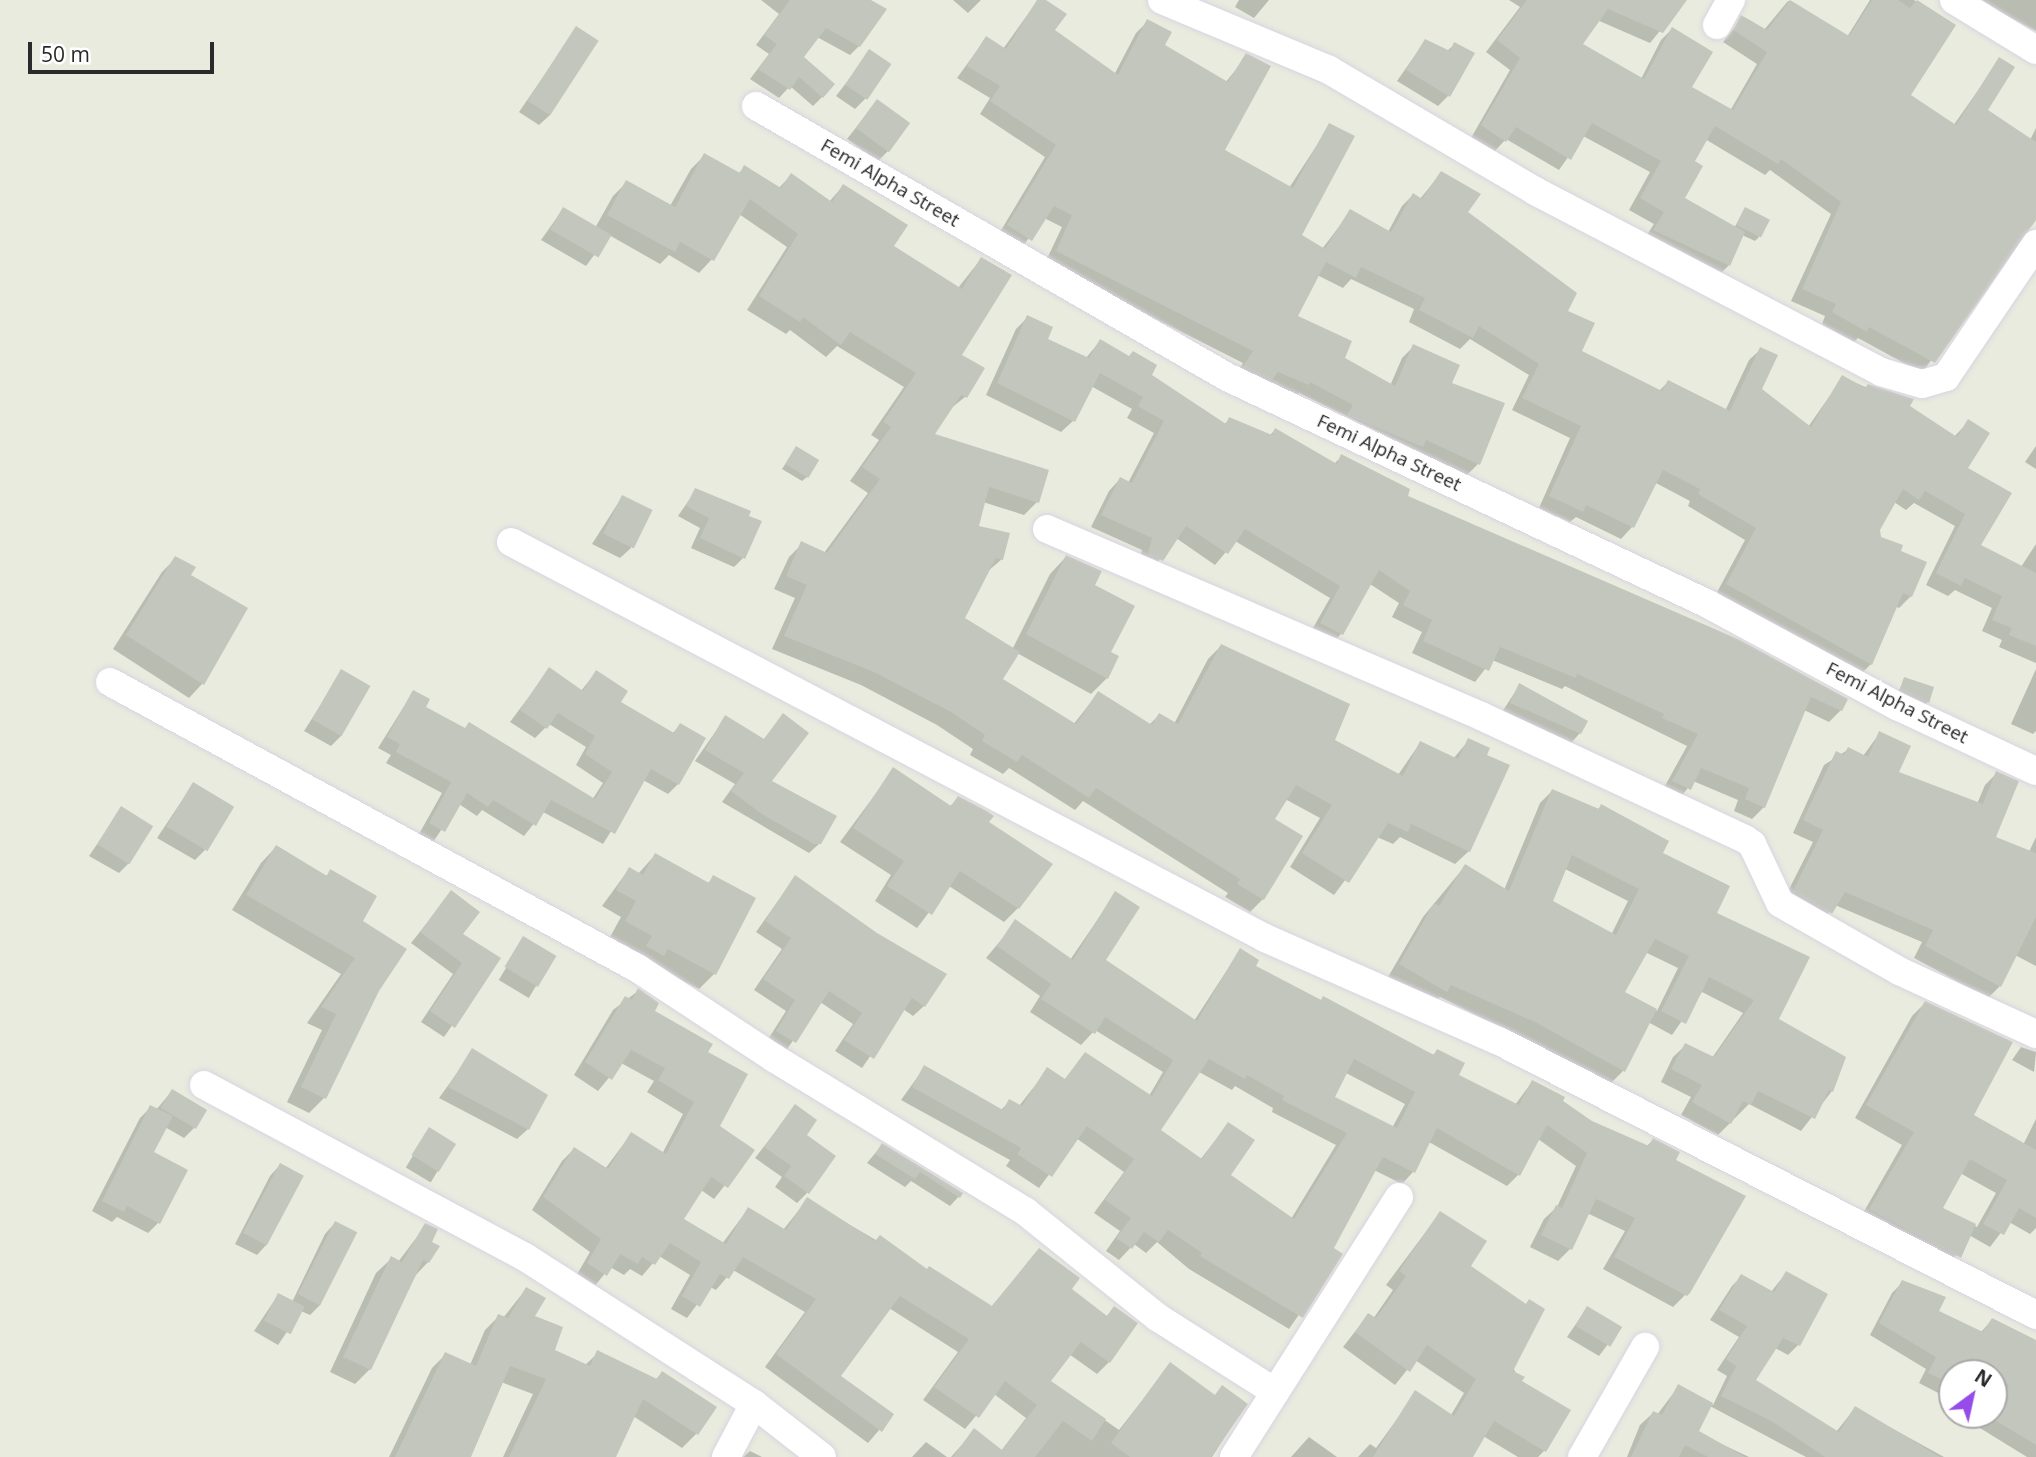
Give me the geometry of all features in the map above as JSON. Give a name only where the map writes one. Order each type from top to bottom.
[{"type":"street","points":[[1162,0],[1329,70],[1535,191],[1881,372],[1922,384],[1946,377],[2036,244]]},
{"type":"street","points":[[1717,25],[1731,0]]},
{"type":"street","points":[[1954,0],[2036,50]]},
{"type":"street","name":"Femi Alpha Street","points":[[756,106],[1227,377],[1708,604],[1897,706],[2036,771]]},
{"type":"street","points":[[1047,529],[1481,716],[1745,839],[1780,903],[1828,934],[1899,971],[2036,1034]]},
{"type":"street","points":[[511,542],[1265,938],[1499,1041],[2036,1315]]},
{"type":"street","points":[[110,682],[637,968],[774,1058],[1026,1212],[1157,1317],[1275,1392]]},
{"type":"street","points":[[204,1085],[525,1257],[754,1404],[822,1457]]},
{"type":"street","points":[[1234,1457],[1399,1197]]},
{"type":"street","points":[[1582,1457],[1645,1347]]},
{"type":"street","points":[[726,1457],[754,1404]]},
{"type":"building","points":[[790,0],[871,0],[887,9],[860,47],[826,28],[804,57],[835,84],[823,98],[799,77],[790,90],[758,69],[777,44],[764,35]]},
{"type":"building","points":[[1037,0],[1046,0],[1067,14],[1055,30],[1118,75],[1147,19],[1172,32],[1165,45],[1228,82],[1246,53],[1271,66],[1225,150],[1293,188],[1329,123],[1355,136],[1302,235],[1325,249],[1350,209],[1391,232],[1413,193],[1422,199],[1441,171],[1481,194],[1468,212],[1577,293],[1568,311],[1595,323],[1582,351],[1662,391],[1668,380],[1730,411],[1760,347],[1778,355],[1762,389],[1811,427],[1842,375],[1865,388],[1868,384],[1914,399],[1910,406],[1957,437],[1968,419],[1990,433],[1968,468],[2012,493],[1981,545],[2036,573],[2036,646],[2009,635],[2012,628],[1992,620],[2002,596],[1965,578],[1961,586],[1936,573],[1965,514],[1925,491],[1919,500],[1903,489],[1880,530],[1881,537],[1903,545],[1901,551],[1927,562],[1912,597],[1903,593],[1872,665],[1726,584],[1756,528],[1698,494],[1700,489],[1663,470],[1634,528],[1586,505],[1583,512],[1549,496],[1581,426],[1522,398],[1539,364],[1479,326],[1473,338],[1419,310],[1425,298],[1361,267],[1356,278],[1326,262],[1298,316],[1352,341],[1345,358],[1395,386],[1413,344],[1460,365],[1452,383],[1505,403],[1480,465],[1426,440],[1423,447],[1347,415],[1353,405],[1310,382],[1309,385],[1278,372],[1272,380],[1243,366],[1253,351],[1056,251],[1072,215],[1054,206],[1032,241],[1007,225],[1056,145],[990,101],[1000,86],[967,66],[986,36],[1006,49]]},
{"type":"building","points":[[1527,0],[1687,0],[1663,33],[1608,9],[1583,44],[1644,79],[1672,27],[1713,52],[1692,87],[1733,110],[1767,52],[1733,30],[1741,15],[1767,30],[1790,0],[1849,36],[1872,0],[1898,0],[1910,8],[1917,0],[1956,25],[1911,95],[1956,125],[1999,57],[2015,67],[1988,110],[2036,142],[2036,220],[1935,363],[1869,327],[1867,332],[1832,312],[1836,304],[1802,289],[1841,202],[1781,159],[1778,164],[1715,126],[1695,161],[1703,166],[1685,198],[1745,232],[1730,266],[1653,230],[1664,212],[1640,198],[1661,161],[1592,123],[1571,160],[1516,127],[1506,142],[1481,125],[1520,58],[1497,40]]},
{"type":"building","points":[[576,26],[599,41],[550,115],[528,101]]},
{"type":"building","points":[[1425,39],[1450,51],[1454,42],[1475,53],[1450,97],[1406,70]]},
{"type":"building","points":[[869,49],[891,64],[867,100],[845,85]]},
{"type":"building","points":[[877,99],[910,123],[889,152],[856,128]]},
{"type":"building","points":[[704,153],[740,173],[744,165],[781,188],[791,173],[832,202],[843,184],[908,225],[894,246],[962,289],[981,257],[1012,275],[962,355],[985,368],[967,398],[961,395],[935,434],[1049,470],[1039,503],[989,487],[979,526],[1010,533],[1003,560],[996,558],[965,618],[1020,652],[1003,679],[1076,724],[1098,691],[1152,725],[1159,713],[1178,724],[1221,644],[1350,704],[1335,740],[1403,776],[1420,741],[1458,759],[1468,738],[1490,748],[1487,755],[1510,765],[1470,852],[1411,824],[1408,832],[1388,823],[1349,883],[1302,853],[1332,805],[1296,785],[1275,819],[1303,836],[1264,900],[1237,884],[1240,879],[1096,788],[1089,798],[1022,755],[1017,762],[982,741],[985,735],[951,712],[874,672],[784,636],[807,585],[786,576],[801,541],[827,553],[880,479],[862,467],[891,427],[883,422],[916,373],[850,332],[841,345],[803,317],[800,322],[759,296],[798,234],[750,199],[714,261],[680,242],[675,252],[607,215],[626,180],[675,207]]},
{"type":"building","points":[[563,207],[611,235],[598,258],[550,230]]},
{"type":"building","points":[[1745,207],[1770,220],[1761,238],[1736,225]]},
{"type":"building","points":[[1027,315],[1053,327],[1048,339],[1089,358],[1100,339],[1129,356],[1133,351],[1157,365],[1152,375],[1226,424],[1229,417],[1272,435],[1275,428],[1337,464],[1341,454],[1410,489],[1408,496],[1740,640],[1848,699],[1842,711],[1811,697],[1765,808],[1745,799],[1749,788],[1701,768],[1691,790],[1672,781],[1698,734],[1662,718],[1664,714],[1577,674],[1576,678],[1500,647],[1489,671],[1423,641],[1432,620],[1403,605],[1410,591],[1379,570],[1343,635],[1320,623],[1340,586],[1245,529],[1228,554],[1186,526],[1163,561],[1148,554],[1152,538],[1101,515],[1120,477],[1132,483],[1164,421],[1138,406],[1143,397],[1100,373],[1075,422],[997,383]]},
{"type":"building","points":[[796,446],[819,460],[808,478],[785,464]]},
{"type":"building","points":[[695,488],[751,511],[749,516],[762,521],[745,559],[700,538],[709,518],[686,506]]},
{"type":"building","points":[[622,495],[653,510],[634,549],[603,534]]},
{"type":"building","points":[[1066,555],[1102,571],[1095,585],[1135,606],[1111,652],[1119,656],[1108,679],[1026,634]]},
{"type":"building","points":[[175,556],[196,567],[191,575],[248,608],[204,685],[126,635]]},
{"type":"building","points":[[549,667],[583,691],[596,670],[628,691],[621,702],[674,733],[680,723],[706,738],[679,785],[651,769],[615,834],[551,800],[536,826],[493,800],[488,807],[467,793],[445,832],[429,823],[451,782],[396,752],[400,744],[387,737],[413,690],[430,699],[426,707],[465,728],[469,722],[595,799],[612,772],[585,754],[595,736],[558,713],[547,729],[520,710]]},
{"type":"building","points":[[341,669],[370,686],[341,736],[312,719]]},
{"type":"building","points":[[1904,677],[1934,687],[1929,703],[1900,689]]},
{"type":"building","points":[[1519,683],[1588,721],[1581,734],[1510,703]]},
{"type":"building","points":[[783,713],[809,733],[772,781],[837,816],[821,844],[814,844],[762,814],[731,791],[744,773],[705,750],[725,715],[764,739]]},
{"type":"building","points":[[1879,731],[1911,746],[1899,772],[1983,804],[1996,771],[2019,781],[1996,837],[2036,853],[2036,917],[2001,987],[1925,946],[1933,930],[1845,892],[1832,914],[1793,891],[1823,830],[1803,820],[1836,751],[1844,755],[1848,747],[1868,757]]},
{"type":"building","points":[[893,767],[951,806],[958,796],[987,811],[994,816],[989,822],[1053,864],[1019,909],[960,871],[932,915],[887,886],[904,861],[853,828]]},
{"type":"building","points":[[193,782],[234,807],[207,851],[166,827]]},
{"type":"building","points":[[1552,789],[1599,809],[1601,804],[1669,841],[1663,853],[1730,886],[1717,913],[1810,957],[1779,1019],[1846,1057],[1833,1092],[1829,1090],[1815,1119],[1758,1091],[1751,1105],[1743,1101],[1731,1124],[1692,1102],[1702,1085],[1671,1069],[1685,1043],[1714,1057],[1754,1000],[1709,977],[1686,1024],[1661,1011],[1689,956],[1655,939],[1625,992],[1657,1009],[1625,1072],[1537,1023],[1451,985],[1447,992],[1399,964],[1434,903],[1439,906],[1465,864],[1509,891]],"holes":[[[1572,855],[1639,889],[1616,935],[1553,901]]]},
{"type":"building","points":[[121,806],[153,826],[129,864],[97,844]]},
{"type":"building","points":[[276,845],[327,876],[330,869],[377,896],[363,921],[407,949],[379,991],[326,1099],[301,1087],[336,1014],[321,1007],[355,958],[246,895]]},
{"type":"building","points":[[655,853],[709,883],[713,875],[756,898],[716,975],[668,949],[664,956],[646,946],[652,936],[625,921],[636,901],[616,890],[629,867],[643,875]]},
{"type":"building","points":[[795,875],[877,933],[947,974],[925,1007],[912,998],[874,1059],[844,1040],[862,1013],[829,991],[796,1043],[776,1031],[795,1000],[763,979],[791,938],[765,921]]},
{"type":"building","points":[[451,890],[480,912],[463,934],[501,958],[455,1028],[430,1011],[462,963],[420,932]]},
{"type":"building","points":[[1115,891],[1140,907],[1106,960],[1197,1021],[1240,948],[1259,960],[1256,966],[1321,1000],[1323,996],[1434,1055],[1437,1049],[1465,1063],[1459,1075],[1519,1105],[1532,1080],[1565,1097],[1563,1101],[1592,1121],[1649,1146],[1653,1138],[1680,1152],[1676,1160],[1746,1196],[1687,1296],[1614,1257],[1635,1218],[1596,1199],[1572,1250],[1541,1235],[1556,1205],[1562,1208],[1587,1153],[1547,1125],[1520,1176],[1437,1128],[1415,1173],[1383,1157],[1334,1248],[1343,1254],[1303,1318],[1200,1256],[1202,1253],[1168,1230],[1159,1242],[1144,1232],[1132,1249],[1116,1238],[1131,1218],[1105,1200],[1134,1159],[1087,1126],[1052,1177],[1017,1154],[1021,1148],[912,1087],[924,1065],[1003,1110],[1009,1099],[1022,1106],[1047,1067],[1065,1079],[1085,1052],[1152,1096],[1173,1060],[1105,1017],[1095,1034],[1041,999],[1051,984],[997,946],[1015,919],[1073,960]],"holes":[[[1209,1059],[1245,1079],[1247,1075],[1284,1096],[1282,1100],[1347,1133],[1294,1219],[1231,1175],[1255,1140],[1228,1122],[1202,1159],[1161,1130]],[[1354,1059],[1415,1092],[1397,1128],[1335,1097]]]},
{"type":"building","points":[[523,936],[556,956],[538,987],[504,967]]},
{"type":"building","points":[[638,988],[659,1003],[655,1011],[713,1044],[708,1052],[748,1074],[720,1126],[755,1150],[728,1188],[711,1177],[684,1219],[726,1244],[748,1207],[786,1230],[807,1197],[875,1241],[880,1235],[927,1269],[929,1266],[992,1306],[1039,1248],[1080,1278],[1072,1289],[1107,1316],[1114,1306],[1138,1323],[1110,1363],[1081,1342],[1051,1381],[1106,1419],[1092,1441],[1063,1421],[1035,1457],[953,1457],[974,1428],[1002,1450],[1037,1405],[1005,1381],[979,1418],[934,1387],[969,1339],[900,1296],[841,1376],[894,1414],[882,1432],[776,1354],[816,1299],[743,1257],[729,1279],[720,1274],[700,1307],[682,1296],[701,1262],[670,1243],[655,1265],[642,1257],[638,1264],[620,1254],[607,1276],[587,1263],[601,1239],[543,1197],[574,1147],[608,1169],[631,1132],[666,1154],[694,1102],[658,1080],[665,1068],[631,1050],[612,1080],[585,1062],[625,996],[632,1000]]},
{"type":"building","points":[[1925,1001],[2013,1042],[1974,1115],[2036,1150],[2036,1218],[2019,1208],[2004,1235],[1983,1224],[2007,1180],[1970,1159],[1943,1208],[1976,1224],[1961,1258],[1869,1209],[1914,1132],[1866,1105]]},
{"type":"building","points":[[472,1048],[548,1095],[529,1130],[448,1087]]},
{"type":"building","points":[[172,1089],[207,1110],[196,1129],[161,1108]]},
{"type":"building","points":[[795,1104],[817,1120],[807,1135],[836,1156],[809,1194],[784,1176],[791,1166],[764,1147]]},
{"type":"building","points":[[150,1105],[173,1116],[154,1152],[188,1170],[160,1224],[127,1206],[124,1212],[102,1201]]},
{"type":"building","points":[[429,1127],[456,1144],[439,1172],[412,1155]]},
{"type":"building","points":[[882,1143],[963,1193],[960,1198],[920,1172],[915,1179],[875,1154]]},
{"type":"building","points":[[280,1163],[304,1176],[267,1245],[243,1233]]},
{"type":"building","points":[[1440,1211],[1487,1241],[1471,1266],[1526,1304],[1529,1299],[1545,1309],[1513,1371],[1525,1377],[1522,1381],[1571,1410],[1546,1452],[1494,1421],[1473,1457],[1373,1457],[1415,1390],[1454,1416],[1476,1379],[1427,1345],[1410,1372],[1355,1332],[1368,1313],[1376,1318],[1406,1276],[1399,1271]]},
{"type":"building","points":[[335,1221],[357,1232],[320,1305],[298,1294]]},
{"type":"building","points":[[425,1223],[438,1229],[432,1242],[440,1246],[429,1263],[423,1260],[371,1370],[343,1357],[391,1256],[402,1262]]},
{"type":"building","points":[[1786,1271],[1828,1294],[1800,1346],[1783,1338],[1756,1380],[1839,1432],[1855,1406],[1940,1457],[1825,1457],[1773,1422],[1721,1396],[1736,1366],[1726,1359],[1747,1326],[1719,1310],[1741,1274],[1774,1292]]},
{"type":"building","points":[[1902,1280],[1946,1297],[1939,1311],[1983,1332],[1992,1318],[2036,1340],[2036,1445],[2008,1428],[2008,1359],[1938,1359],[1938,1378],[1928,1373],[1936,1357],[1879,1323]]},
{"type":"building","points":[[526,1287],[546,1298],[535,1316],[563,1327],[555,1350],[590,1366],[597,1350],[657,1379],[662,1371],[717,1407],[698,1435],[643,1399],[616,1457],[509,1457],[546,1379],[510,1366],[471,1457],[395,1457],[445,1352],[476,1366],[498,1314],[508,1318]]},
{"type":"building","points":[[278,1293],[305,1307],[291,1334],[264,1321]]},
{"type":"building","points":[[1587,1306],[1622,1327],[1610,1347],[1575,1326]]},
{"type":"building","points":[[1170,1362],[1215,1395],[1222,1385],[1248,1404],[1211,1457],[1130,1457],[1111,1443]]},
{"type":"building","points":[[1678,1384],[1713,1403],[1699,1431],[1745,1457],[1708,1457],[1685,1445],[1679,1457],[1631,1457],[1653,1411],[1662,1415]]}]
